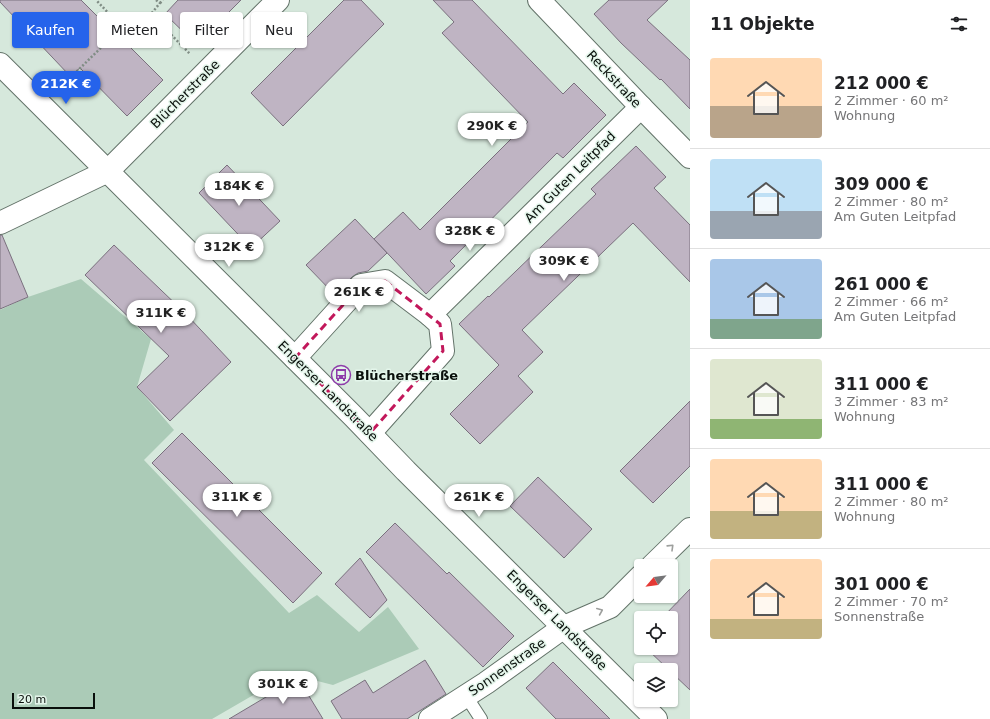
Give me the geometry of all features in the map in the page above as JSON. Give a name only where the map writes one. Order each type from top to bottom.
[{"type":"street","name":"Blücherstraße","points":[[0,223],[108,172],[278,0]]},
{"type":"street","name":"Reckstraße","points":[[540,0],[690,157]]},
{"type":"street","name":"Engerser Landstraße","points":[[0,64],[656,719]]},
{"type":"street","name":"Am Guten Leitpfad","points":[[430,315],[641,107]]},
{"type":"street","points":[[295,358],[361,285],[385,281],[440,324],[443,351],[370,433]]},
{"type":"street","points":[[659,559],[690,528]]},
{"type":"street","name":"Sonnenstraße","points":[[430,719],[493,678],[564,627],[610,607],[634,583]]},
{"type":"lane","points":[[466,696],[481,719]]},
{"type":"path","points":[[68,80],[115,34],[112,31],[118,25],[116,20],[96,0]]},
{"type":"path","points":[[156,0],[160,3]]},
{"type":"path","points":[[163,0],[151,14],[191,55]]},
{"type":"highlighted area","points":[[385,281],[440,324],[443,351],[370,433],[295,358],[361,285]]},
{"type":"green space","points":[[81,279],[151,339],[137,387],[174,430],[144,460],[289,613],[317,595],[359,632],[388,607],[419,649],[333,685],[290,674],[212,719],[0,719],[0,310],[28,297]]},
{"type":"building","points":[[0,0],[81,0],[97,16],[97,48],[131,48],[163,80],[127,116],[80,68],[70,76],[44,48],[89,48],[89,12],[12,12],[12,15],[0,2]]},
{"type":"building","points":[[178,0],[241,0],[229,12],[180,12],[180,29],[172,21],[172,12],[167,12]]},
{"type":"building","points":[[344,0],[361,0],[384,24],[283,126],[251,93],[296,48],[307,48],[307,37]]},
{"type":"building","points":[[433,0],[472,0],[563,94],[574,83],[606,115],[563,158],[557,153],[450,261],[455,266],[426,294],[374,239],[403,212],[420,230],[528,122],[442,33],[454,22]]},
{"type":"building","points":[[609,0],[668,0],[647,20],[690,60],[690,109],[661,79],[660,80],[621,43],[594,14]]},
{"type":"building","points":[[636,146],[666,177],[654,188],[690,225],[690,282],[633,223],[522,330],[543,352],[518,376],[533,392],[480,444],[450,414],[499,365],[459,324],[596,194],[591,189]]},
{"type":"building","points":[[227,165],[280,221],[251,248],[199,193]]},
{"type":"building","points":[[355,219],[387,253],[368,271],[358,273],[352,277],[335,295],[306,265]]},
{"type":"building","points":[[0,235],[2,235],[28,297],[0,309]]},
{"type":"building","points":[[114,245],[185,313],[231,362],[170,421],[137,387],[169,356],[85,275]]},
{"type":"building","points":[[690,401],[690,466],[653,503],[620,471]]},
{"type":"building","points":[[182,433],[322,573],[293,603],[152,463]]},
{"type":"building","points":[[538,477],[592,529],[564,558],[510,506]]},
{"type":"building","points":[[395,523],[447,574],[449,572],[514,636],[483,667],[366,552]]},
{"type":"building","points":[[360,558],[387,600],[370,618],[335,584]]},
{"type":"building","points":[[690,589],[690,690],[678,679],[678,663],[662,663],[653,655],[678,655],[678,611],[669,611]]},
{"type":"building","points":[[425,660],[446,694],[407,719],[342,719],[331,701],[365,680],[373,693]]},
{"type":"building","points":[[553,662],[610,719],[556,719],[526,688]]},
{"type":"building","points":[[298,678],[323,719],[229,719]]},
{"type":"place","name":"Blücherstraße","points":[[341,375]]}]
